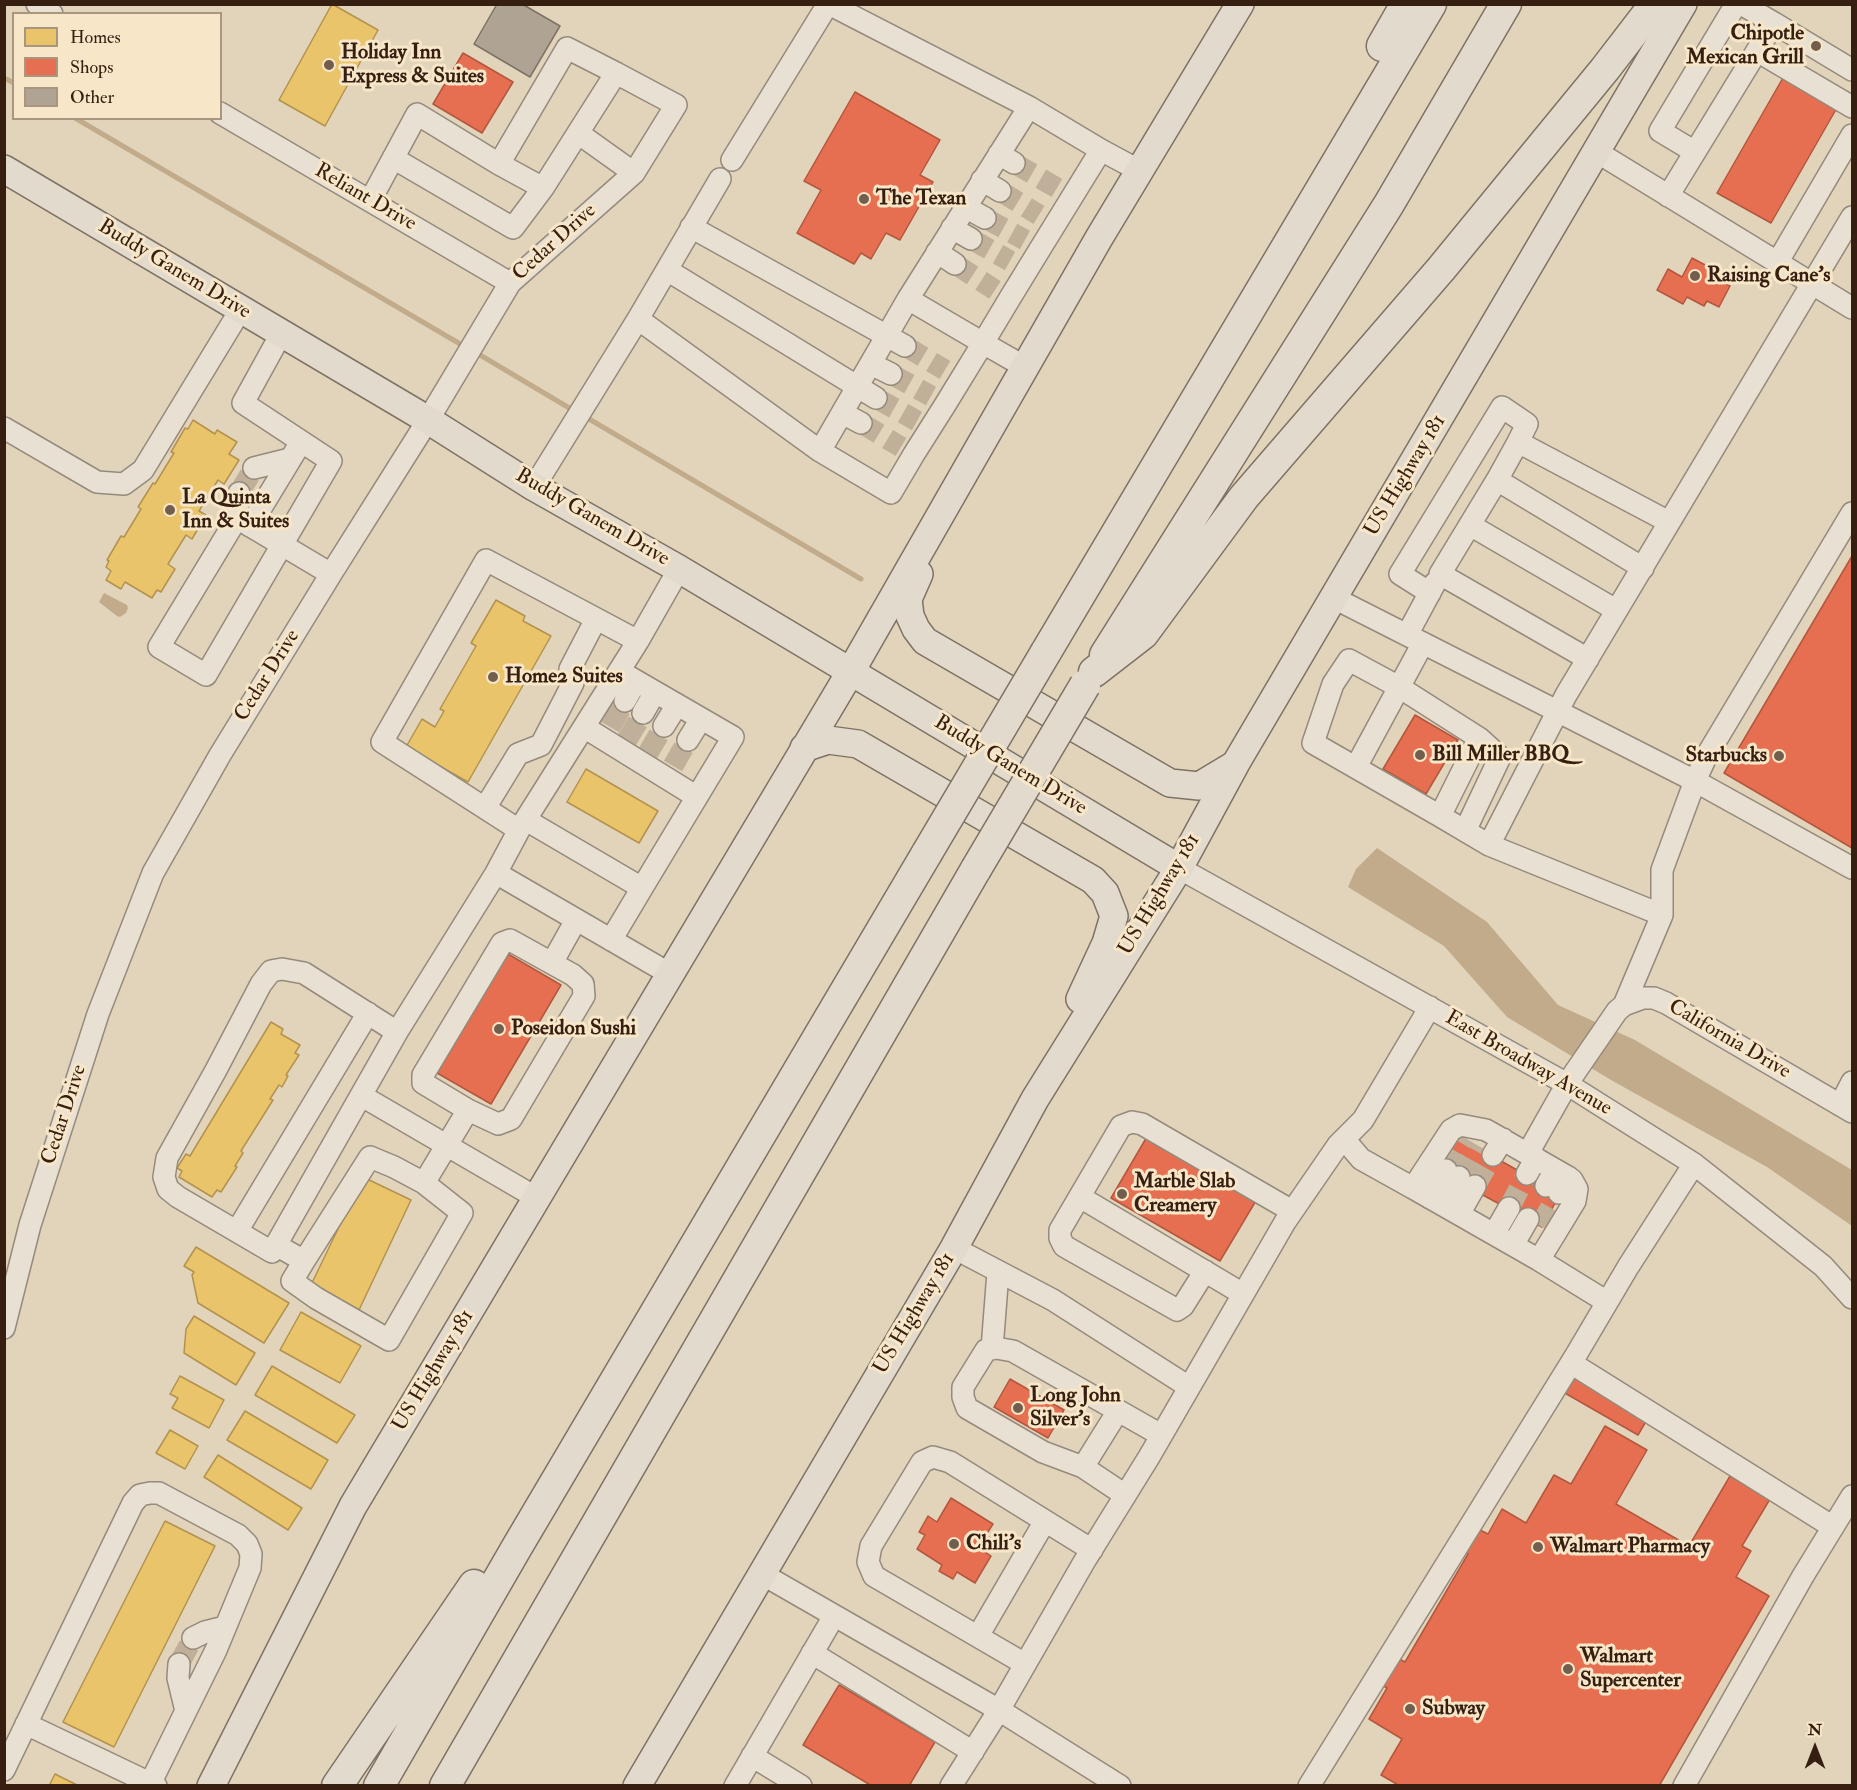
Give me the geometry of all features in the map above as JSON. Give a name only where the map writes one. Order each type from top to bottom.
[{"type":"highway","points":[[1297,229],[1306,180],[1406,4]]},
{"type":"highway","points":[[379,1785],[517,1547],[1431,4]]},
{"type":"highway","points":[[449,1780],[976,869],[1089,679],[1389,204],[1506,4]]},
{"type":"highway","points":[[1089,679],[1143,634],[1244,497],[1441,269],[1605,69],[1655,4]]},
{"type":"highway","points":[[338,1785],[474,1584],[517,1547]]},
{"type":"main road","name":"US Highway 181","points":[[211,1785],[353,1506],[851,671],[1025,367],[1240,4]]},
{"type":"main road","name":"US Highway 181","points":[[637,1785],[954,1248],[1035,1099],[1179,868],[1236,763],[1683,4]]},
{"type":"main road","name":"Buddy Ganem Drive","points":[[4,169],[428,420],[534,487],[679,569],[1179,868]]},
{"type":"main road","points":[[957,485],[908,599],[910,616],[915,629],[924,640],[1170,783],[1199,786],[1236,763]]},
{"type":"main road","points":[[804,748],[828,740],[858,744],[1093,880],[1106,893],[1114,916],[1106,942],[1035,1099]]},
{"type":"street","points":[[732,160],[828,4],[1029,106],[1140,171]]},
{"type":"street","points":[[1695,152],[1660,131],[1736,4]]},
{"type":"street","points":[[1741,4],[1852,70]]},
{"type":"street","points":[[1668,196],[1774,23]]},
{"type":"street","points":[[393,158],[513,228],[543,188],[616,73],[567,48],[499,164]]},
{"type":"street","points":[[1757,51],[1852,107]]},
{"type":"street","name":"Cedar Drive","points":[[4,1328],[30,1225],[90,1036],[153,873],[220,755],[428,420],[510,283],[634,173],[676,105],[616,73]]},
{"type":"street","points":[[820,451],[871,364],[896,341],[908,299],[965,207],[991,186],[1029,106]]},
{"type":"street","name":"Reliant Drive","points":[[222,114],[510,283]]},
{"type":"street","points":[[370,201],[417,114],[543,188]]},
{"type":"street","points":[[578,133],[634,173]]},
{"type":"street","points":[[1777,263],[1852,135]]},
{"type":"street","points":[[638,319],[820,451],[891,492],[908,451],[953,374],[983,343],[1003,294],[1018,266],[1064,193],[1101,150]]},
{"type":"street","points":[[1597,152],[1852,308]]},
{"type":"street","points":[[534,487],[638,319],[720,179]]},
{"type":"street","points":[[965,207],[985,218]]},
{"type":"street","points":[[1489,844],[1558,711],[1616,610],[1852,217]]},
{"type":"street","points":[[691,226],[896,341]]},
{"type":"street","points":[[952,228],[971,239]]},
{"type":"street","points":[[937,252],[955,264]]},
{"type":"street","points":[[667,270],[876,398]]},
{"type":"street","points":[[908,299],[1025,367]]},
{"type":"street","points":[[4,428],[97,482],[124,484],[143,470],[241,309]]},
{"type":"street","points":[[281,334],[243,403],[295,451],[331,461],[206,675],[159,647],[295,451]]},
{"type":"street","points":[[871,364],[891,374]]},
{"type":"street","points":[[1356,767],[1399,687],[1430,593],[1497,480],[1527,424],[1502,407],[1400,574],[1430,593]]},
{"type":"street","points":[[842,413],[861,423]]},
{"type":"street","points":[[1518,442],[1669,522]]},
{"type":"street","points":[[254,468],[295,451]]},
{"type":"street","points":[[1497,480],[1643,568]]},
{"type":"street","points":[[239,492],[244,522]]},
{"type":"street","points":[[1530,1162],[1567,1084],[1617,1011],[1624,1005],[1662,915],[1662,870],[1706,757],[1852,513]]},
{"type":"street","points":[[244,522],[331,574]]},
{"type":"street","points":[[1470,525],[1616,610]]},
{"type":"street","points":[[638,641],[486,560],[382,742],[485,808],[523,825],[642,888]]},
{"type":"street","points":[[625,701],[628,676],[638,641],[679,569]]},
{"type":"street","points":[[1440,574],[1588,659]]},
{"type":"street","points":[[1334,598],[1695,781],[1852,868]]},
{"type":"street","points":[[485,808],[518,754],[541,745],[573,683],[570,669],[596,619]]},
{"type":"street","points":[[1465,831],[1500,757],[1479,738],[1399,687],[1349,660],[1333,684],[1313,743],[1465,831],[1489,844],[1662,915]]},
{"type":"street","points":[[611,940],[734,737],[628,676]]},
{"type":"street","points":[[398,1032],[304,974],[282,969],[271,971],[261,984],[167,1158],[164,1177],[168,1189],[272,1252],[398,1032],[523,825],[584,728],[628,676]]},
{"type":"street","points":[[643,713],[655,692]]},
{"type":"street","points":[[664,726],[677,705]]},
{"type":"street","points":[[688,740],[701,718]]},
{"type":"street","points":[[584,728],[615,739],[670,772],[698,796]]},
{"type":"street","points":[[1440,816],[1479,738]]},
{"type":"street","name":"East Broadway Avenue","points":[[1179,868],[1567,1084],[1694,1164],[1823,1266],[1852,1298]]},
{"type":"street","points":[[496,873],[670,974]]},
{"type":"street","points":[[552,963],[576,920]]},
{"type":"street","points":[[510,939],[573,975],[583,984],[584,996],[511,1119],[498,1124],[468,1110],[423,1083],[423,1075],[502,943],[510,939]]},
{"type":"street","points":[[1642,962],[1666,1003]]},
{"type":"street","name":"California Drive","points":[[1624,1005],[1643,998],[1666,1003],[1846,1108]]},
{"type":"street","points":[[951,1785],[999,1710],[1292,1211],[1338,1145],[1363,1120],[1430,1007]]},
{"type":"street","points":[[237,1231],[368,1013]]},
{"type":"street","points":[[1846,1108],[1852,1082]]},
{"type":"street","points":[[362,1096],[537,1198]]},
{"type":"street","points":[[424,1184],[468,1110]]},
{"type":"street","points":[[1205,1271],[1183,1306],[1177,1310],[1064,1246],[1060,1238],[1060,1230],[1121,1126],[1132,1122],[1142,1124],[1292,1211]]},
{"type":"street","points":[[1436,1201],[1451,1130],[1460,1125],[1530,1162],[1557,1182],[1572,1180],[1577,1189],[1575,1201],[1526,1253]]},
{"type":"street","points":[[1344,1139],[1360,1159],[1494,1234],[1607,1302]]},
{"type":"street","points":[[370,1157],[424,1184],[462,1213],[389,1340],[316,1298],[292,1281],[304,1262],[370,1157]]},
{"type":"street","points":[[1313,1784],[1607,1302],[1694,1164]]},
{"type":"street","points":[[1436,1201],[1460,1178],[1436,1201]]},
{"type":"street","points":[[1080,1197],[1243,1294]]},
{"type":"street","points":[[1494,1234],[1509,1208]]},
{"type":"street","points":[[1526,1253],[1534,1222]]},
{"type":"street","points":[[276,1245],[304,1262]]},
{"type":"street","points":[[954,1248],[1053,1300],[1189,1387]]},
{"type":"street","points":[[992,1349],[998,1272]]},
{"type":"street","points":[[1125,1495],[1083,1467],[1043,1452],[967,1408],[963,1388],[986,1350],[996,1348],[1013,1351],[1161,1435]]},
{"type":"street","points":[[1571,1363],[1833,1527]]},
{"type":"street","points":[[1083,1467],[1118,1411]]},
{"type":"street","points":[[1025,1664],[874,1576],[868,1562],[871,1546],[922,1462],[933,1457],[950,1462],[1092,1550]]},
{"type":"street","points":[[4,1770],[133,1503],[140,1495],[150,1492],[159,1493],[238,1535],[247,1544],[251,1554],[250,1568],[216,1650],[152,1785],[27,1724]]},
{"type":"street","points":[[1684,1785],[1803,1576],[1852,1496]]},
{"type":"street","points":[[978,1636],[1045,1521]]},
{"type":"street","points":[[762,1574],[999,1710],[1120,1785]]},
{"type":"street","points":[[735,1785],[834,1616]]},
{"type":"street","points":[[193,1638],[205,1632],[225,1628]]},
{"type":"street","points":[[812,1653],[973,1752]]},
{"type":"street","points":[[179,1664],[178,1678],[186,1712]]},
{"type":"street","points":[[752,1756],[801,1785]]},
{"type":"shaded area","points":[[104,593],[127,605],[126,613],[120,617],[117,616],[99,602]]},
{"type":"shaded area","points":[[1377,848],[1487,922],[1558,1005],[1635,1040],[1852,1170],[1852,1226],[1767,1167],[1611,1080],[1507,1017],[1444,946],[1348,887],[1356,869]]},
{"type":"building: Homes","name":"Holiday Inn Express & Suites","points":[[332,4],[378,30],[325,126],[279,100]]},
{"type":"building: Homes","name":"La Quinta Inn & Suites","points":[[193,420],[215,434],[217,430],[237,442],[229,454],[239,460],[224,484],[218,480],[199,511],[206,515],[192,539],[186,535],[168,564],[175,569],[161,592],[157,590],[152,598],[125,582],[121,589],[106,580],[111,571],[106,567],[109,561],[107,560],[141,509],[138,507],[174,453],[171,452],[185,428],[188,429]]},
{"type":"building: Homes","name":"Home2 Suites","points":[[496,600],[525,616],[523,621],[551,636],[468,782],[406,747],[422,719],[435,727],[444,711],[440,709],[476,646],[471,643]]},
{"type":"building: Homes","points":[[586,769],[658,811],[639,843],[567,802]]},
{"type":"building: Homes","points":[[271,1022],[283,1029],[281,1034],[300,1045],[295,1053],[299,1055],[286,1075],[288,1076],[282,1087],[279,1085],[270,1099],[273,1100],[241,1151],[243,1153],[235,1166],[237,1167],[221,1192],[217,1190],[212,1197],[179,1177],[182,1171],[177,1168],[186,1154],[190,1156]]},
{"type":"building: Homes","points":[[363,1177],[411,1200],[359,1310],[310,1287]]},
{"type":"building: Homes","points":[[196,1247],[289,1303],[264,1343],[198,1303],[192,1275],[194,1272],[184,1266]]},
{"type":"building: Homes","points":[[301,1312],[361,1346],[340,1383],[280,1350]]},
{"type":"building: Homes","points":[[194,1316],[255,1353],[236,1385],[184,1353],[186,1329]]},
{"type":"building: Homes","points":[[272,1366],[355,1415],[337,1443],[255,1395]]},
{"type":"building: Homes","points":[[180,1376],[224,1400],[209,1428],[172,1408],[178,1398],[170,1394]]},
{"type":"building: Homes","points":[[245,1411],[328,1460],[311,1489],[227,1440]]},
{"type":"building: Homes","points":[[170,1430],[198,1446],[185,1469],[156,1453]]},
{"type":"building: Homes","points":[[218,1455],[302,1508],[288,1530],[204,1477]]},
{"type":"building: Homes","points":[[165,1521],[215,1546],[114,1747],[63,1722]]},
{"type":"building: Homes","points":[[55,1774],[79,1786],[49,1786]]},
{"type":"building: Shops","points":[[463,53],[513,82],[482,133],[433,104]]},
{"type":"building: Shops","points":[[1784,76],[1838,106],[1771,223],[1717,193]]},
{"type":"building: Shops","points":[[855,92],[940,140],[920,175],[933,182],[900,240],[886,233],[871,259],[861,253],[854,264],[797,233],[821,190],[804,181]]},
{"type":"building: Shops","points":[[1692,258],[1724,275],[1721,281],[1730,286],[1719,307],[1707,301],[1704,306],[1687,297],[1683,304],[1657,290],[1668,269],[1682,277]]},
{"type":"building: Shops","points":[[1852,556],[1852,848],[1724,773]]},
{"type":"building: Shops","name":"Bill Miller BBQ","points":[[1415,715],[1458,740],[1426,794],[1383,769]]},
{"type":"building: Shops","name":"Poseidon Sushi","points":[[508,954],[561,985],[491,1104],[437,1073]]},
{"type":"building: Shops","points":[[1451,1133],[1560,1194],[1542,1227],[1431,1167]]},
{"type":"building: Shops","points":[[1148,1135],[1257,1199],[1220,1261],[1111,1198]]},
{"type":"building: Shops","points":[[1573,1375],[1648,1418],[1638,1435],[1563,1392]]},
{"type":"building: Shops","points":[[1010,1379],[1064,1410],[1048,1438],[994,1407]]},
{"type":"building: Shops","points":[[1605,1426],[1647,1450],[1616,1504],[1689,1546],[1730,1476],[1770,1499],[1742,1546],[1751,1551],[1736,1577],[1769,1596],[1659,1786],[1400,1786],[1381,1775],[1402,1739],[1369,1719],[1387,1688],[1378,1683],[1394,1656],[1405,1662],[1468,1554],[1463,1551],[1476,1528],[1488,1534],[1502,1509],[1526,1523],[1554,1475],[1571,1484]]},
{"type":"building: Shops","name":"Chili's","points":[[951,1498],[993,1524],[986,1535],[992,1539],[985,1552],[991,1556],[975,1583],[957,1572],[953,1579],[939,1571],[942,1565],[917,1549],[925,1535],[919,1532],[928,1516],[937,1522]]},
{"type":"building: Shops","points":[[839,1685],[935,1742],[909,1786],[872,1786],[803,1745]]},
{"type":"building: Other","points":[[497,4],[522,4],[560,26],[530,77],[474,44]]},
{"type":"waterway","points":[[4,78],[12,82]]},
{"type":"waterway","points":[[78,120],[467,348]]},
{"type":"waterway","points":[[475,352],[576,412]]},
{"type":"waterway","points":[[584,416],[861,579]]},
{"type":"tunnel","points":[[1014,163],[1057,188]]},
{"type":"tunnel","points":[[1000,191],[1039,215]]},
{"type":"tunnel","points":[[985,218],[1025,240]]},
{"type":"tunnel","points":[[971,239],[1010,261]]},
{"type":"tunnel","points":[[955,264],[995,290]]},
{"type":"tunnel","points":[[905,346],[945,370]]},
{"type":"tunnel","points":[[891,374],[931,396]]},
{"type":"tunnel","points":[[876,398],[917,421]]},
{"type":"tunnel","points":[[861,423],[901,447]]},
{"type":"tunnel","points":[[239,493],[254,468]]},
{"type":"tunnel","points":[[610,727],[625,701]]},
{"type":"tunnel","points":[[627,740],[643,713]]},
{"type":"tunnel","points":[[648,753],[664,726]]},
{"type":"tunnel","points":[[673,766],[688,740]]},
{"type":"tunnel","points":[[1446,1170],[1465,1138]]},
{"type":"tunnel","points":[[1459,1177],[1477,1145]]},
{"type":"tunnel","points":[[1475,1186],[1493,1155]]},
{"type":"tunnel","points":[[1509,1208],[1527,1174]]},
{"type":"tunnel","points":[[1540,1226],[1559,1193]]},
{"type":"tunnel","points":[[179,1664],[193,1638]]},
{"type":"place","name":"Chipotle Mexican Grill","points":[[1816,46]]},
{"type":"place","name":"Holiday Inn Express & Suites","points":[[329,65]]},
{"type":"place","name":"The Texan","points":[[864,199]]},
{"type":"place","name":"Raising Cane's","points":[[1695,276]]},
{"type":"place","name":"La Quinta Inn & Suites","points":[[170,510]]},
{"type":"place","name":"Home2 Suites","points":[[493,677]]},
{"type":"place","name":"Bill Miller BBQ","points":[[1420,755]]},
{"type":"place","name":"Starbucks","points":[[1779,756]]},
{"type":"place","name":"Poseidon Sushi","points":[[499,1029]]},
{"type":"place","name":"Marble Slab Creamery","points":[[1122,1194]]},
{"type":"place","name":"Long John Silver's","points":[[1018,1408]]},
{"type":"place","name":"Chili's","points":[[954,1544]]},
{"type":"place","name":"Walmart Pharmacy","points":[[1538,1547]]},
{"type":"place","name":"Walmart Supercenter","points":[[1568,1669]]},
{"type":"place","name":"Subway","points":[[1410,1709]]}]
